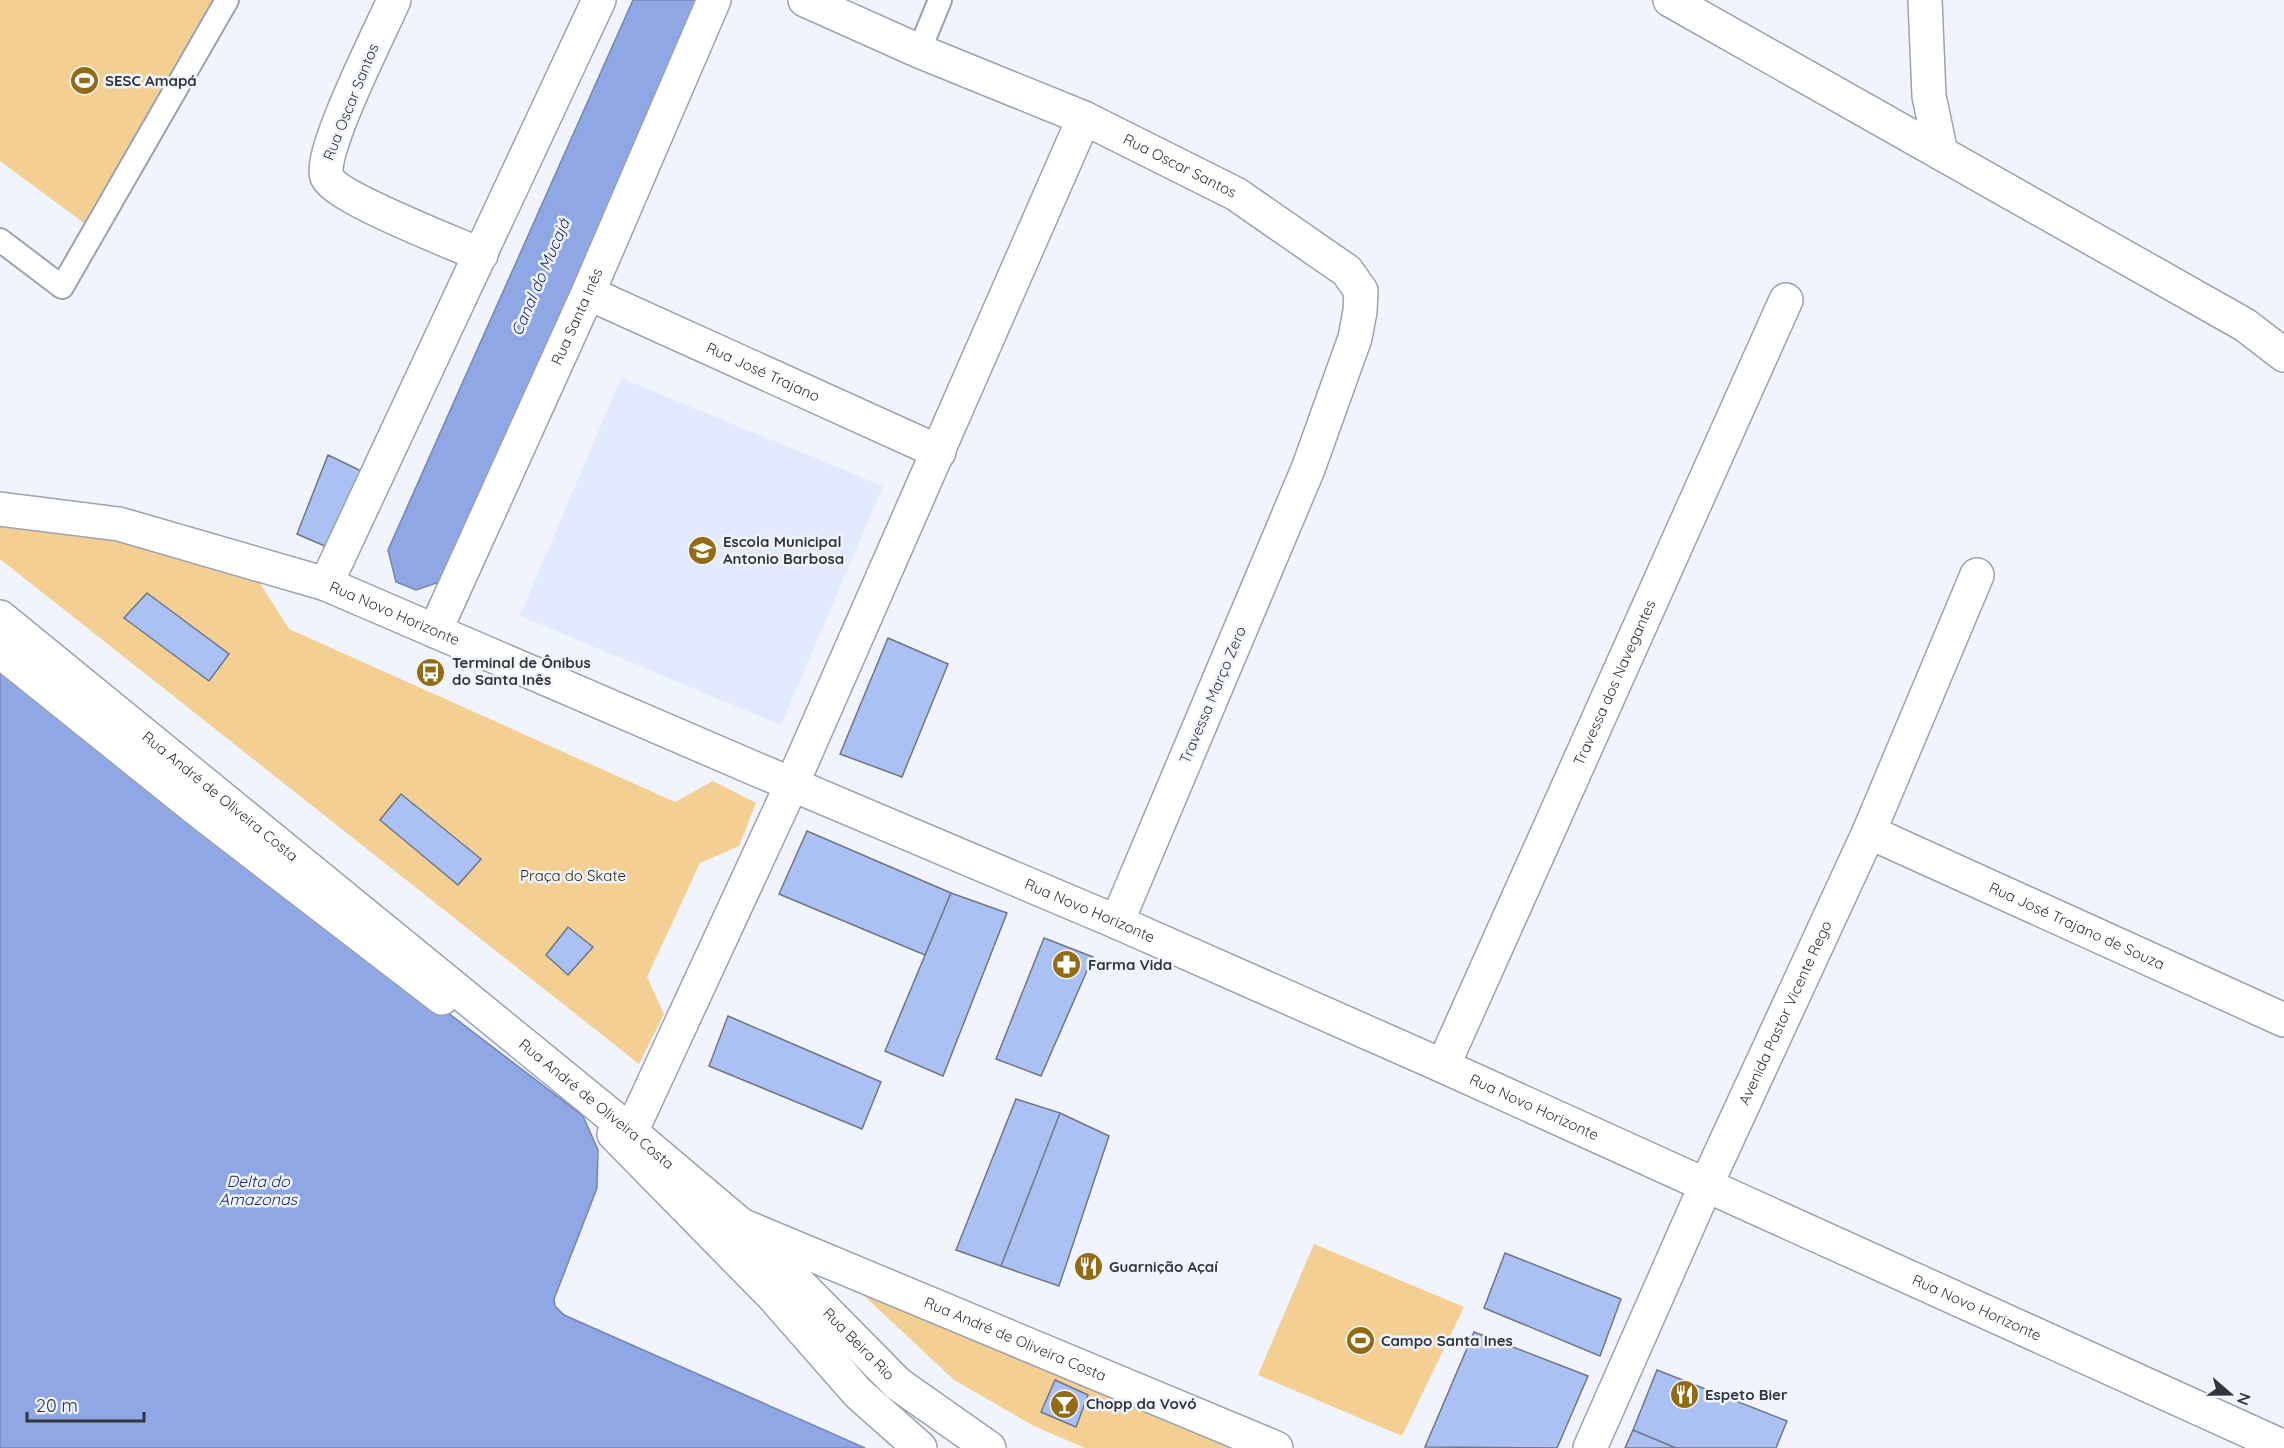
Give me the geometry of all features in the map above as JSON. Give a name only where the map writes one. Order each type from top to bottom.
[{"type":"street","name":"Rua Oscar Santos","points":[[394,0],[333,138],[325,168],[326,173],[332,184],[359,201],[481,255]]},
{"type":"street","points":[[326,584],[599,0]]},
{"type":"street","name":"Rua Santa Inês","points":[[435,631],[588,293],[714,0]]},
{"type":"street","name":"Rua Oscar Santos","points":[[805,0],[919,51],[1084,118],[1236,194],[1347,271],[1357,282],[1361,299],[1359,325],[1308,469]]},
{"type":"street","points":[[1670,0],[2245,325],[2284,355]]},
{"type":"street","points":[[1926,0],[1929,96],[1941,153]]},
{"type":"street","points":[[631,1131],[792,784],[1084,118]]},
{"type":"street","name":"Rua José Trajano","points":[[588,293],[939,452]]},
{"type":"street","name":"Travessa dos Navegantes","points":[[1443,1066],[1786,300]]},
{"type":"street","name":"Travessa Março Zero","points":[[1117,922],[1308,469]]},
{"type":"street","name":"Rua Novo Horizonte","points":[[0,509],[119,524],[326,584],[1117,922],[1443,1066],[2284,1448]]},
{"type":"street","name":"Avenida Pastor Vicente Rego","points":[[1590,1448],[1706,1185],[1869,832],[1977,575]]},
{"type":"street","name":"Rua André de Oliveira Costa","points":[[0,618],[631,1131],[741,1225],[1276,1448]]},
{"type":"street","points":[[0,651],[199,811],[594,1114],[773,1296],[858,1393],[920,1448]]},
{"type":"street","name":"Rua José Trajano de Souza","points":[[1869,832],[2284,1020]]},
{"type":"street","name":"Rua Beira Rio","points":[[741,1225],[898,1384],[989,1448]]},
{"type":"lane","points":[[0,240],[62,287],[227,0]]},
{"type":"lane","points":[[919,51],[940,0]]},
{"type":"shaded area","name":"Escola Municipal Antonio Barbosa","points":[[621,378],[883,486],[781,725],[520,616]]},
{"type":"green space","name":"SESC Amapá","points":[[0,0],[214,0],[84,223],[0,161]]},
{"type":"green space","name":"Praça do Skate","points":[[0,515],[149,545],[256,577],[289,629],[675,802],[713,781],[756,803],[739,846],[700,863],[647,977],[664,1014],[639,1064],[0,559]]},
{"type":"green space","name":"Campo Santa Ines","points":[[1314,1244],[1464,1307],[1402,1436],[1258,1375]]},
{"type":"green space","points":[[842,1275],[1239,1448],[1085,1448],[1034,1426],[954,1380]]},
{"type":"water","name":"Canal do Mucajá","points":[[633,0],[700,0],[443,581],[416,590],[396,582],[388,550]]},
{"type":"water","name":"Delta do Amazonas","points":[[0,671],[583,1116],[598,1150],[597,1188],[554,1299],[555,1306],[564,1315],[865,1448],[0,1448]]},
{"type":"building","points":[[328,455],[376,478],[341,553],[297,534]]},
{"type":"building","points":[[147,593],[229,654],[209,681],[124,618]]},
{"type":"building","points":[[888,638],[948,664],[902,777],[840,754]]},
{"type":"building","points":[[401,794],[481,859],[458,885],[380,820]]},
{"type":"building","points":[[807,831],[951,893],[925,955],[779,894]]},
{"type":"building","points":[[951,893],[1007,913],[943,1076],[885,1051]]},
{"type":"building","points":[[568,927],[593,947],[568,975],[546,955]]},
{"type":"building","points":[[1044,938],[1093,957],[1041,1076],[996,1059]]},
{"type":"building","points":[[728,1016],[881,1082],[862,1129],[709,1066]]},
{"type":"building","points":[[1016,1099],[1060,1113],[1001,1266],[956,1250]]},
{"type":"building","points":[[1060,1113],[1109,1136],[1059,1286],[1001,1266]]},
{"type":"building","points":[[1505,1253],[1621,1299],[1600,1356],[1484,1308]]},
{"type":"building","points":[[1474,1332],[1588,1376],[1557,1448],[1425,1447]]},
{"type":"building","name":"Espeto Bier","points":[[1657,1370],[1787,1421],[1776,1448],[1676,1448],[1633,1430]]},
{"type":"building","name":"Chopp da Vovó","points":[[1055,1380],[1088,1395],[1076,1427],[1041,1412]]},
{"type":"building","points":[[1633,1430],[1676,1448],[1625,1448]]},
{"type":"place","name":"SESC Amapá","points":[[84,81]]},
{"type":"place","name":"Escola Municipal Antonio Barbosa","points":[[702,551]]},
{"type":"place","name":"Terminal de Ônibus do Santa Inês","points":[[431,672]]},
{"type":"place","name":"Farma Vida","points":[[1067,965]]},
{"type":"place","name":"Guarnição Açaí","points":[[1088,1267]]},
{"type":"place","name":"Campo Santa Ines","points":[[1360,1341]]},
{"type":"place","name":"Espeto Bier","points":[[1684,1395]]},
{"type":"place","name":"Chopp da Vovó","points":[[1065,1404]]}]
